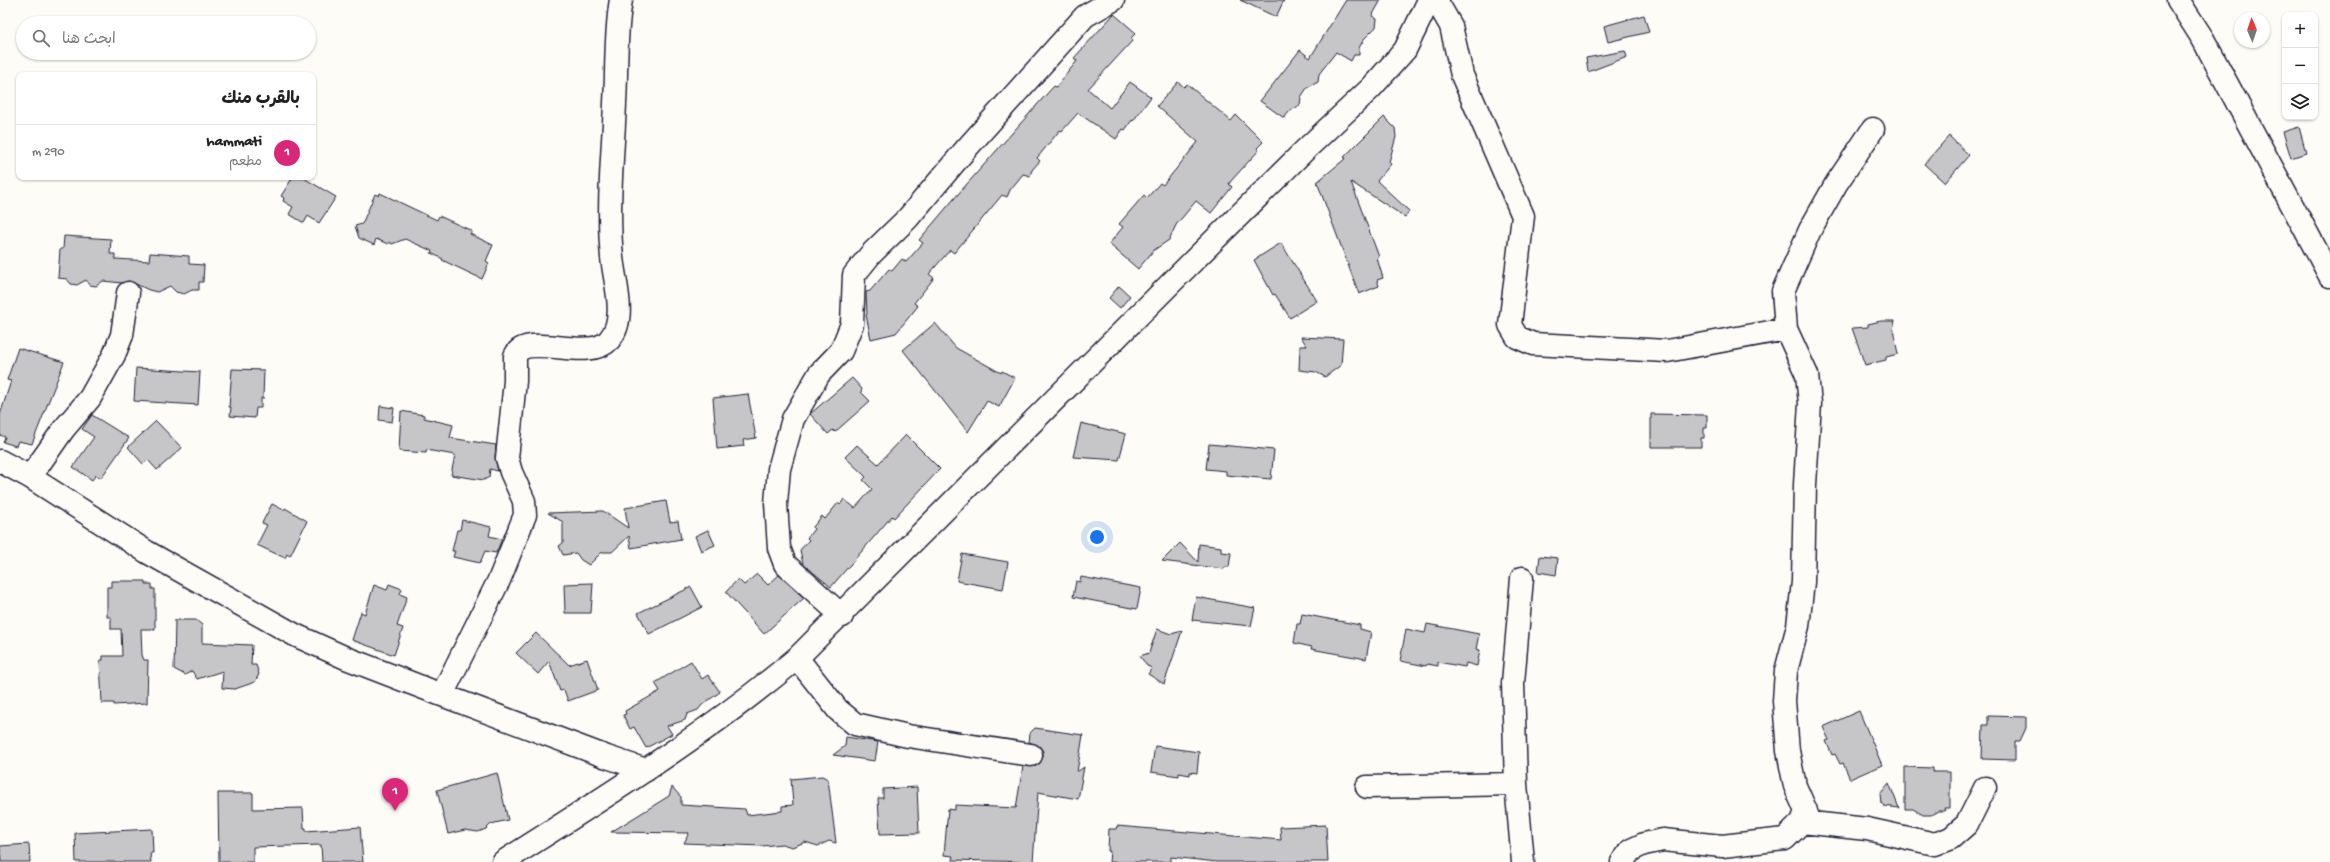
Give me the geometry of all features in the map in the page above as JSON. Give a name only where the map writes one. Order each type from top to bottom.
[{"type":"street","points":[[442,695],[500,578],[526,515],[524,501],[511,472],[507,458],[516,381],[515,356],[521,349],[531,347],[580,349],[602,345],[609,340],[617,320],[618,305],[612,255],[611,218],[621,0]]},
{"type":"street","points":[[842,616],[785,564],[779,548],[776,503],[780,469],[793,419],[819,374],[840,351],[852,324],[854,275],[871,254],[908,218],[966,148],[1085,16],[1113,0]]},
{"type":"street","points":[[502,862],[646,770],[762,688],[797,658],[842,616],[1177,277],[1304,151],[1371,88],[1405,50],[1429,0]]},
{"type":"street","points":[[1436,0],[1451,26],[1462,75],[1523,216],[1510,326],[1517,337],[1533,344],[1667,351],[1786,329]]},
{"type":"street","points":[[2178,0],[2203,39],[2330,276]]},
{"type":"street","points":[[1622,862],[1631,850],[1644,844],[1663,840],[1722,846],[1785,839],[1802,822],[1806,811],[1795,786],[1788,751],[1784,702],[1786,671],[1798,626],[1803,582],[1805,485],[1810,403],[1807,375],[1786,329],[1783,291],[1810,230],[1836,184],[1873,129]]},
{"type":"street","points":[[30,477],[63,430],[90,398],[114,355],[122,335],[128,293]]},
{"type":"street","points":[[0,461],[30,477],[147,552],[248,610],[346,658],[607,757],[646,770]]},
{"type":"street","points":[[1522,578],[1513,683],[1516,784],[1523,862]]},
{"type":"street","points":[[797,658],[838,710],[855,724],[908,736],[1031,754]]},
{"type":"street","points":[[1367,787],[1516,784]]},
{"type":"street","points":[[1802,822],[1867,829],[1935,844],[1951,838],[1966,824],[1985,788]]},
{"type":"building","points":[[1240,0],[1284,0],[1276,17]]},
{"type":"building","points":[[1346,0],[1381,0],[1372,16],[1377,19],[1376,27],[1364,39],[1359,48],[1359,55],[1354,55],[1351,61],[1336,52],[1319,74],[1318,82],[1307,88],[1301,97],[1300,105],[1289,112],[1284,118],[1260,101],[1300,50],[1310,58]]},
{"type":"building","points":[[1114,14],[1136,33],[1131,38],[1133,40],[1088,89],[1110,108],[1130,82],[1151,97],[1133,121],[1132,120],[1125,130],[1123,129],[1116,139],[1078,113],[1062,131],[1060,130],[1037,158],[1040,161],[1032,170],[1030,176],[1023,174],[1010,190],[1007,197],[1002,195],[954,253],[950,250],[929,274],[934,278],[914,303],[918,306],[896,333],[871,339],[866,315],[866,292],[870,291],[889,269],[892,271],[902,259],[906,262],[923,243],[919,240],[1044,97],[1054,86],[1056,87],[1077,61],[1074,58]]},
{"type":"building","points":[[1644,15],[1649,32],[1608,42],[1604,26]]},
{"type":"building","points":[[1625,51],[1627,57],[1588,72],[1586,58]]},
{"type":"building","points":[[1178,82],[1184,87],[1187,84],[1231,121],[1236,115],[1263,142],[1257,148],[1259,150],[1231,181],[1229,184],[1232,187],[1211,213],[1196,201],[1176,225],[1169,240],[1154,250],[1138,269],[1109,244],[1123,227],[1119,224],[1144,195],[1147,198],[1160,183],[1163,185],[1198,142],[1157,106]]},
{"type":"building","points":[[1384,117],[1395,128],[1396,137],[1389,162],[1391,164],[1377,181],[1409,211],[1405,217],[1351,182],[1379,257],[1377,258],[1383,278],[1377,280],[1379,286],[1359,294],[1317,182],[1346,158],[1344,157]]},
{"type":"building","points":[[2299,127],[2306,153],[2291,158],[2283,132]]},
{"type":"building","points":[[1949,136],[1969,155],[1945,183],[1924,164]]},
{"type":"building","points":[[291,180],[307,180],[336,197],[319,223],[308,216],[304,223],[289,214],[293,207],[283,201],[284,198],[281,196]]},
{"type":"building","points":[[380,193],[437,220],[439,216],[472,231],[470,234],[493,245],[486,261],[489,263],[482,279],[442,260],[443,259],[431,253],[432,251],[405,239],[392,244],[389,242],[388,244],[376,239],[374,245],[359,238],[355,226],[362,224],[375,194],[379,196]]},
{"type":"building","points":[[64,236],[111,239],[110,254],[115,254],[115,259],[149,261],[150,253],[189,256],[189,264],[204,265],[203,282],[199,282],[199,290],[192,290],[184,294],[176,292],[170,286],[157,292],[129,281],[122,283],[103,281],[96,286],[90,285],[86,280],[77,285],[71,284],[67,279],[58,278],[60,249],[63,249]]},
{"type":"building","points":[[1281,243],[1317,301],[1290,318],[1275,294],[1273,295],[1254,260]]},
{"type":"building","points":[[1119,286],[1130,296],[1120,308],[1109,298]]},
{"type":"building","points":[[1881,321],[1895,321],[1893,329],[1898,354],[1886,357],[1886,360],[1865,365],[1852,328],[1868,327],[1868,324]]},
{"type":"building","points":[[935,323],[956,348],[1001,373],[1002,371],[1015,378],[999,407],[987,401],[968,432],[903,350]]},
{"type":"building","points":[[1301,337],[1343,339],[1341,365],[1325,377],[1316,372],[1299,370],[1300,346],[1307,346]]},
{"type":"building","points":[[18,348],[64,362],[32,444],[18,441],[16,446],[3,442],[5,437],[0,435],[0,415],[11,381],[7,380]]},
{"type":"building","points":[[136,368],[200,372],[198,405],[134,401]]},
{"type":"building","points":[[232,369],[264,370],[263,399],[261,398],[261,408],[256,408],[255,418],[230,416],[231,407],[229,407]]},
{"type":"building","points":[[852,378],[862,389],[861,392],[870,401],[835,432],[833,430],[828,434],[810,414]]},
{"type":"building","points":[[748,394],[756,438],[743,440],[744,446],[717,449],[713,398]]},
{"type":"building","points":[[380,406],[394,408],[392,422],[379,420]]},
{"type":"building","points":[[401,411],[424,415],[424,418],[453,425],[450,438],[496,445],[495,457],[498,471],[490,469],[489,477],[484,480],[451,475],[455,455],[426,450],[426,453],[399,451]]},
{"type":"building","points":[[1651,414],[1707,415],[1707,428],[1704,428],[1704,438],[1701,438],[1701,447],[1651,447]]},
{"type":"building","points":[[92,415],[129,438],[101,478],[96,475],[92,480],[73,467],[94,437],[82,429]]},
{"type":"building","points":[[156,421],[182,448],[157,470],[148,460],[143,464],[128,447]]},
{"type":"building","points":[[1081,423],[1126,434],[1119,460],[1073,457]]},
{"type":"building","points":[[906,435],[940,469],[894,518],[892,516],[831,587],[803,564],[800,550],[809,540],[807,538],[814,529],[813,527],[822,516],[825,519],[838,503],[840,505],[844,499],[855,508],[872,489],[863,480],[866,477],[845,457],[857,445],[878,464]]},
{"type":"building","points":[[1209,444],[1274,450],[1271,479],[1226,475],[1226,471],[1206,469]]},
{"type":"building","points":[[666,501],[670,522],[678,521],[681,539],[631,548],[629,536],[612,552],[602,552],[589,565],[581,560],[576,553],[563,555],[559,546],[563,543],[563,522],[548,513],[603,511],[628,528],[625,508]]},
{"type":"building","points":[[272,504],[284,510],[285,508],[307,521],[290,556],[287,554],[285,558],[257,545],[267,525],[262,523]]},
{"type":"building","points":[[462,520],[491,527],[489,536],[502,539],[496,553],[485,551],[480,563],[453,557],[455,551],[452,551],[457,530],[460,530]]},
{"type":"building","points":[[708,530],[715,545],[701,551],[695,536]]},
{"type":"building","points":[[1180,543],[1198,562],[1199,544],[1221,547],[1221,552],[1231,553],[1229,567],[1225,567],[1224,569],[1162,561]]},
{"type":"building","points":[[962,554],[1008,562],[1003,589],[957,581]]},
{"type":"building","points":[[1540,556],[1558,558],[1556,575],[1538,572]]},
{"type":"building","points":[[757,574],[768,585],[779,575],[804,598],[764,634],[726,592],[738,579],[744,585]]},
{"type":"building","points":[[1081,577],[1141,588],[1137,609],[1073,597],[1076,581],[1080,582]]},
{"type":"building","points":[[111,581],[145,581],[145,584],[152,584],[152,589],[155,589],[155,629],[141,629],[142,655],[144,660],[148,660],[147,703],[114,705],[114,703],[102,703],[100,660],[103,660],[103,656],[122,656],[121,629],[111,629],[111,617],[107,617],[107,587],[111,587]]},
{"type":"building","points":[[593,583],[591,613],[565,613],[564,584]]},
{"type":"building","points":[[389,584],[402,589],[400,594],[407,597],[397,626],[403,628],[394,655],[352,640],[361,612],[365,614],[374,585],[387,590]]},
{"type":"building","points":[[691,587],[702,607],[649,634],[638,613]]},
{"type":"building","points":[[1196,597],[1255,608],[1251,626],[1192,620]]},
{"type":"building","points":[[1302,614],[1360,625],[1360,629],[1371,632],[1366,659],[1311,649],[1312,647],[1294,643],[1297,624],[1300,624]]},
{"type":"building","points":[[175,620],[196,620],[202,625],[202,643],[252,645],[251,665],[256,665],[259,674],[255,682],[235,689],[222,688],[223,671],[197,679],[192,671],[185,675],[174,669]]},
{"type":"building","points":[[1427,624],[1479,634],[1476,649],[1480,650],[1477,666],[1466,663],[1465,667],[1438,662],[1438,666],[1427,664],[1426,666],[1400,661],[1406,629],[1425,633]]},
{"type":"building","points":[[1157,629],[1171,634],[1182,631],[1164,684],[1148,674],[1152,668],[1147,666],[1140,656],[1149,653]]},
{"type":"building","points":[[536,633],[569,665],[587,659],[598,690],[568,701],[564,690],[560,691],[549,661],[538,674],[516,653]]},
{"type":"building","points":[[691,661],[702,679],[708,675],[720,692],[702,705],[698,710],[687,714],[685,720],[667,726],[672,734],[646,748],[634,727],[630,729],[623,715],[626,714],[625,711],[660,691],[655,683]]},
{"type":"building","points":[[1859,711],[1882,765],[1850,779],[1843,763],[1840,764],[1835,754],[1832,755],[1826,741],[1829,740],[1823,727]]},
{"type":"building","points":[[1988,716],[2026,717],[2026,728],[2020,741],[2015,741],[2015,760],[1982,759],[1983,725],[1988,725]]},
{"type":"building","points":[[1035,728],[1083,735],[1077,772],[1084,767],[1078,799],[1038,792],[1033,862],[952,860],[953,856],[944,855],[948,809],[955,810],[955,805],[1016,808],[1023,766],[1036,766],[1043,757],[1043,751],[1039,746],[1029,742],[1030,733]]},
{"type":"building","points":[[846,737],[878,742],[875,761],[833,755],[845,746]]},
{"type":"building","points":[[1155,746],[1199,752],[1197,773],[1190,772],[1190,775],[1179,773],[1179,776],[1151,772]]},
{"type":"building","points":[[1905,767],[1933,768],[1933,772],[1950,772],[1950,808],[1944,808],[1945,811],[1938,811],[1931,815],[1923,815],[1913,809],[1905,809]]},
{"type":"building","points":[[497,773],[508,820],[491,824],[486,829],[478,832],[465,830],[448,834],[437,790]]},
{"type":"building","points":[[822,776],[828,779],[836,843],[829,841],[818,846],[805,842],[792,847],[782,844],[762,846],[684,843],[689,833],[611,832],[669,796],[672,787],[681,797],[681,805],[745,809],[747,815],[782,811],[782,806],[793,805],[791,779]]},
{"type":"building","points":[[1889,783],[1899,808],[1884,806],[1881,803],[1880,794]]},
{"type":"building","points":[[917,787],[919,833],[880,834],[878,798],[883,798],[883,789]]},
{"type":"building","points":[[218,793],[253,793],[253,809],[303,808],[304,828],[306,828],[306,831],[360,827],[363,862],[322,862],[321,845],[253,847],[253,862],[219,862]]},
{"type":"building","points":[[1326,825],[1328,862],[1217,862],[1171,857],[1171,862],[1109,862],[1109,829],[1116,829],[1117,826],[1281,840],[1280,827]]},
{"type":"building","points":[[152,829],[153,853],[150,853],[151,862],[76,862],[75,833]]},
{"type":"building","points":[[29,844],[30,862],[1,862],[0,846]]},
{"type":"place","name":"hammati","points":[[395,811]]}]
